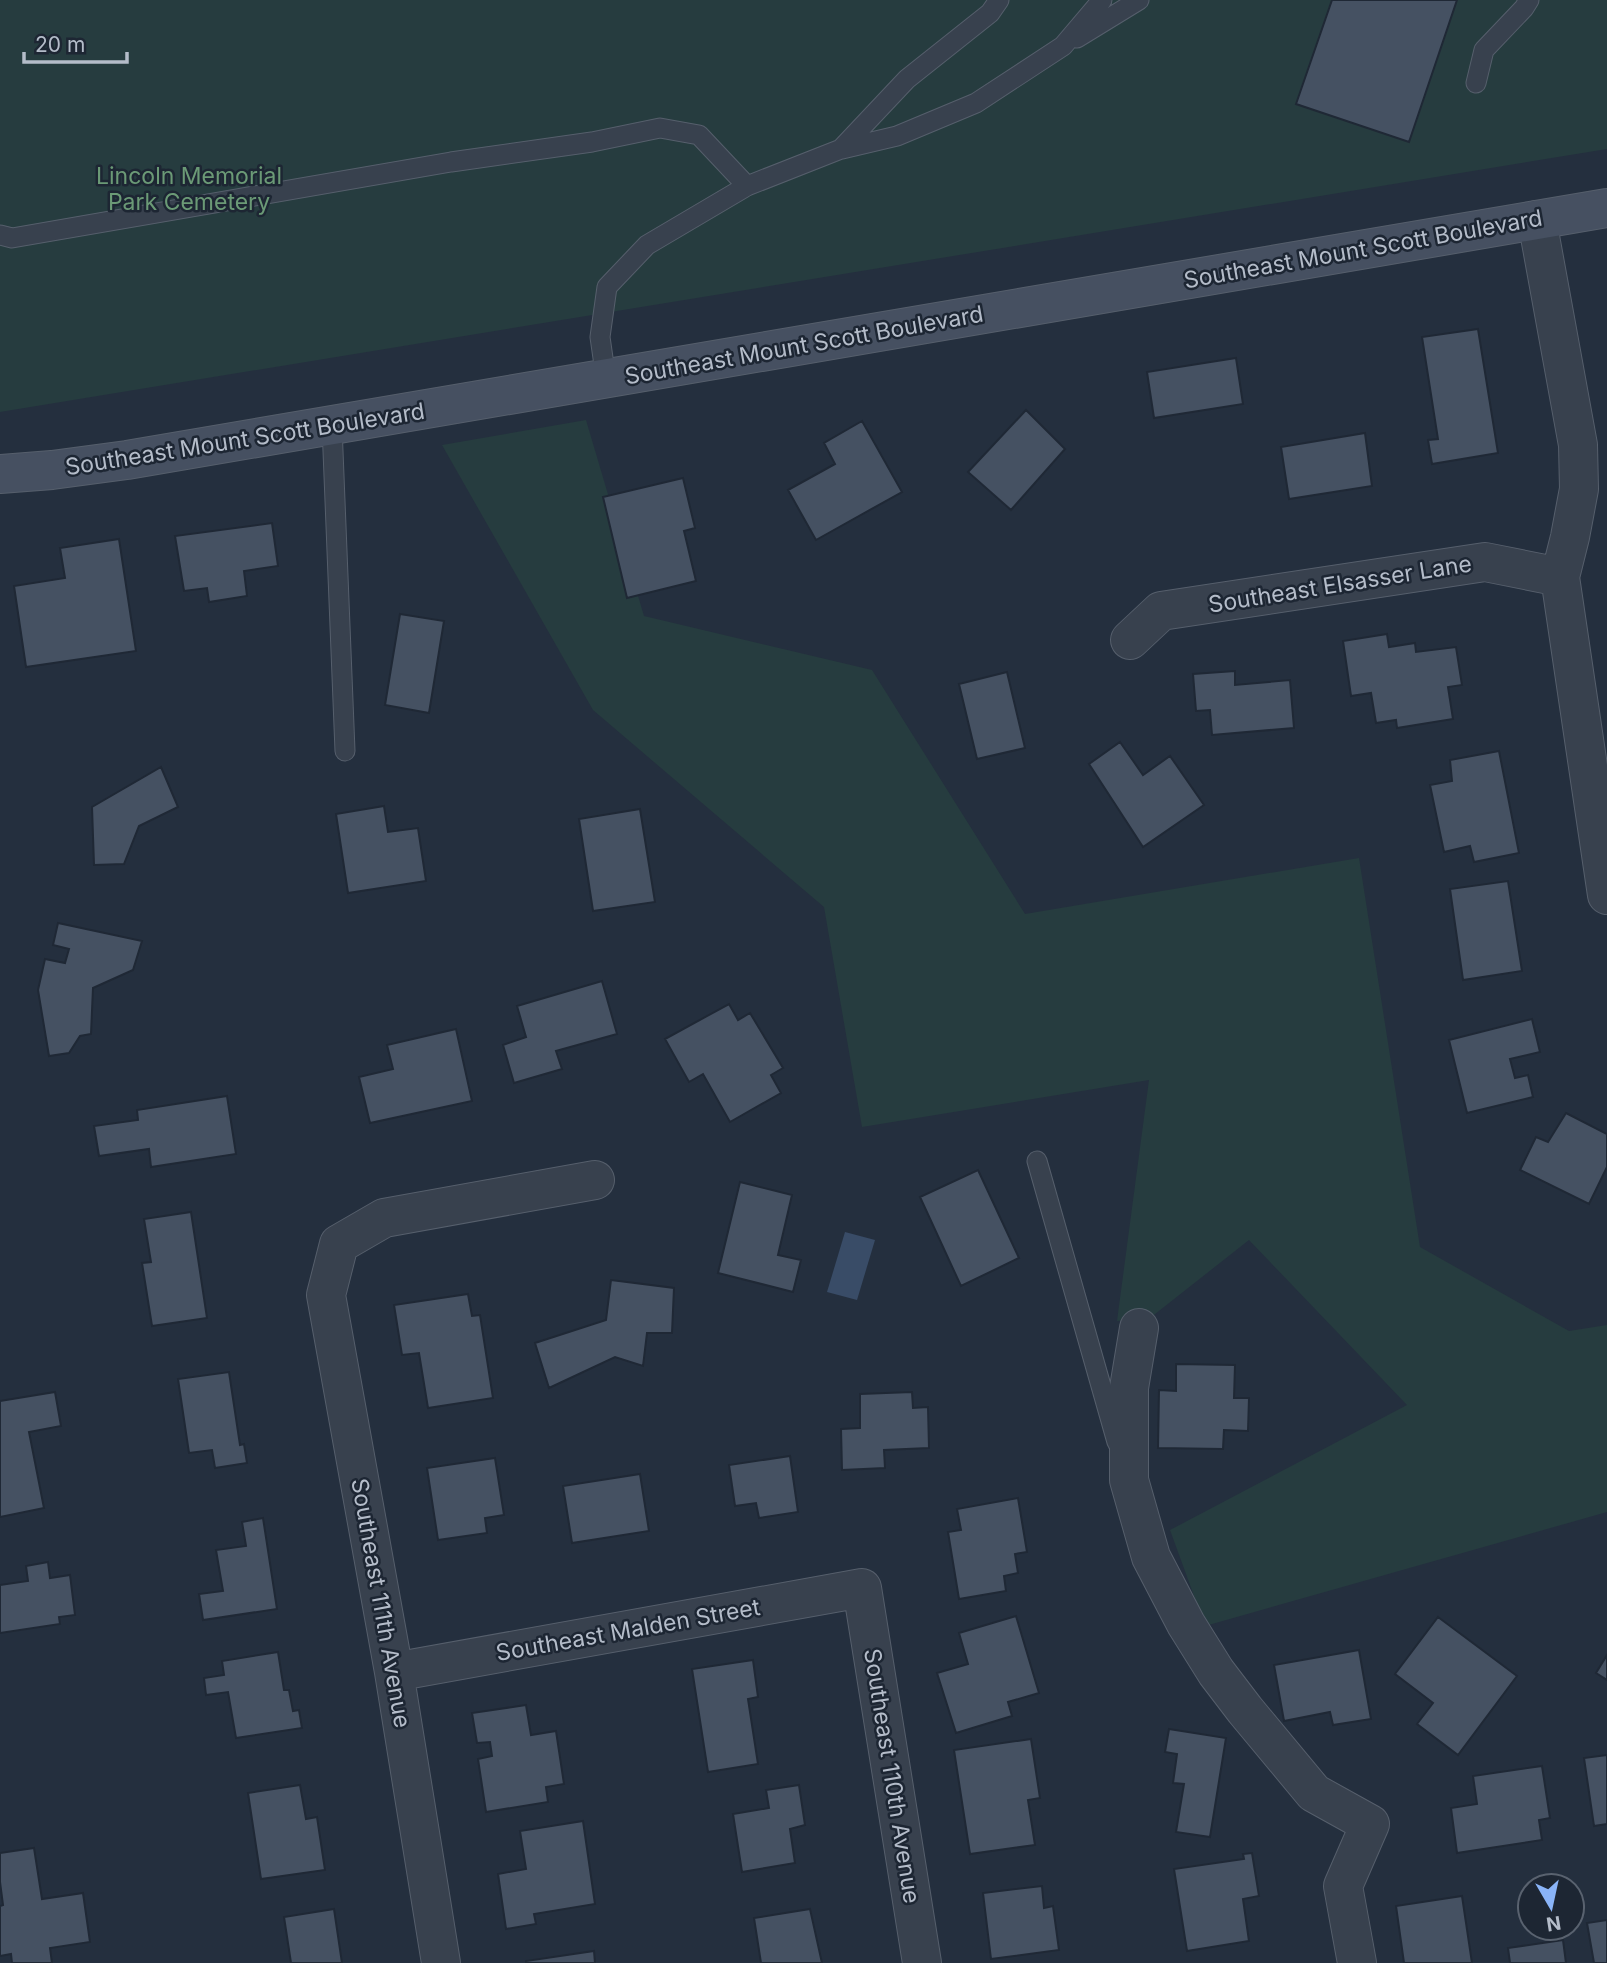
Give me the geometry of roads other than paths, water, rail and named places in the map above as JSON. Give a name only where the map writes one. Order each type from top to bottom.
[{"type":"street","name":"Southeast Mount Scott Boulevard","points":[[0,474],[127,460],[1607,208]]},
{"type":"street","points":[[1536,220],[1578,445],[1579,489],[1560,577],[1607,895]]},
{"type":"street","name":"Southeast Elsasser Lane","points":[[1130,640],[1161,611],[1485,562],[1560,577]]},
{"type":"street","name":"Southeast 111th Avenue","points":[[441,1963],[394,1672],[326,1295],[340,1244],[384,1218],[595,1180]]},
{"type":"street","points":[[1139,1328],[1129,1388],[1129,1480],[1152,1557],[1186,1624],[1216,1672],[1314,1794],[1370,1824],[1343,1886],[1357,1963]]},
{"type":"street","name":"Southeast Malden Street","points":[[394,1672],[862,1588]]},
{"type":"street","name":"Southeast 110th Avenue","points":[[862,1588],[922,1963]]},
{"type":"lane","points":[[841,149],[908,79],[990,13],[999,0]]},
{"type":"lane","points":[[1063,46],[1102,0]]},
{"type":"lane","points":[[606,379],[600,337],[607,287],[646,245],[747,186],[841,149],[897,136],[976,103],[1139,0]]},
{"type":"lane","points":[[1476,83],[1484,50],[1529,0]]},
{"type":"lane","points":[[0,235],[12,237],[450,162],[592,142],[660,128],[699,135],[747,186]]},
{"type":"lane","points":[[332,426],[345,751]]},
{"type":"lane","points":[[1037,1161],[1095,1370],[1129,1480]]},
{"type":"water","points":[[845,1232],[875,1240],[857,1300],[827,1292]]},
{"type":"park label","name":"Lincoln Memorial Park Cemetery","points":[[189,189]]}]
